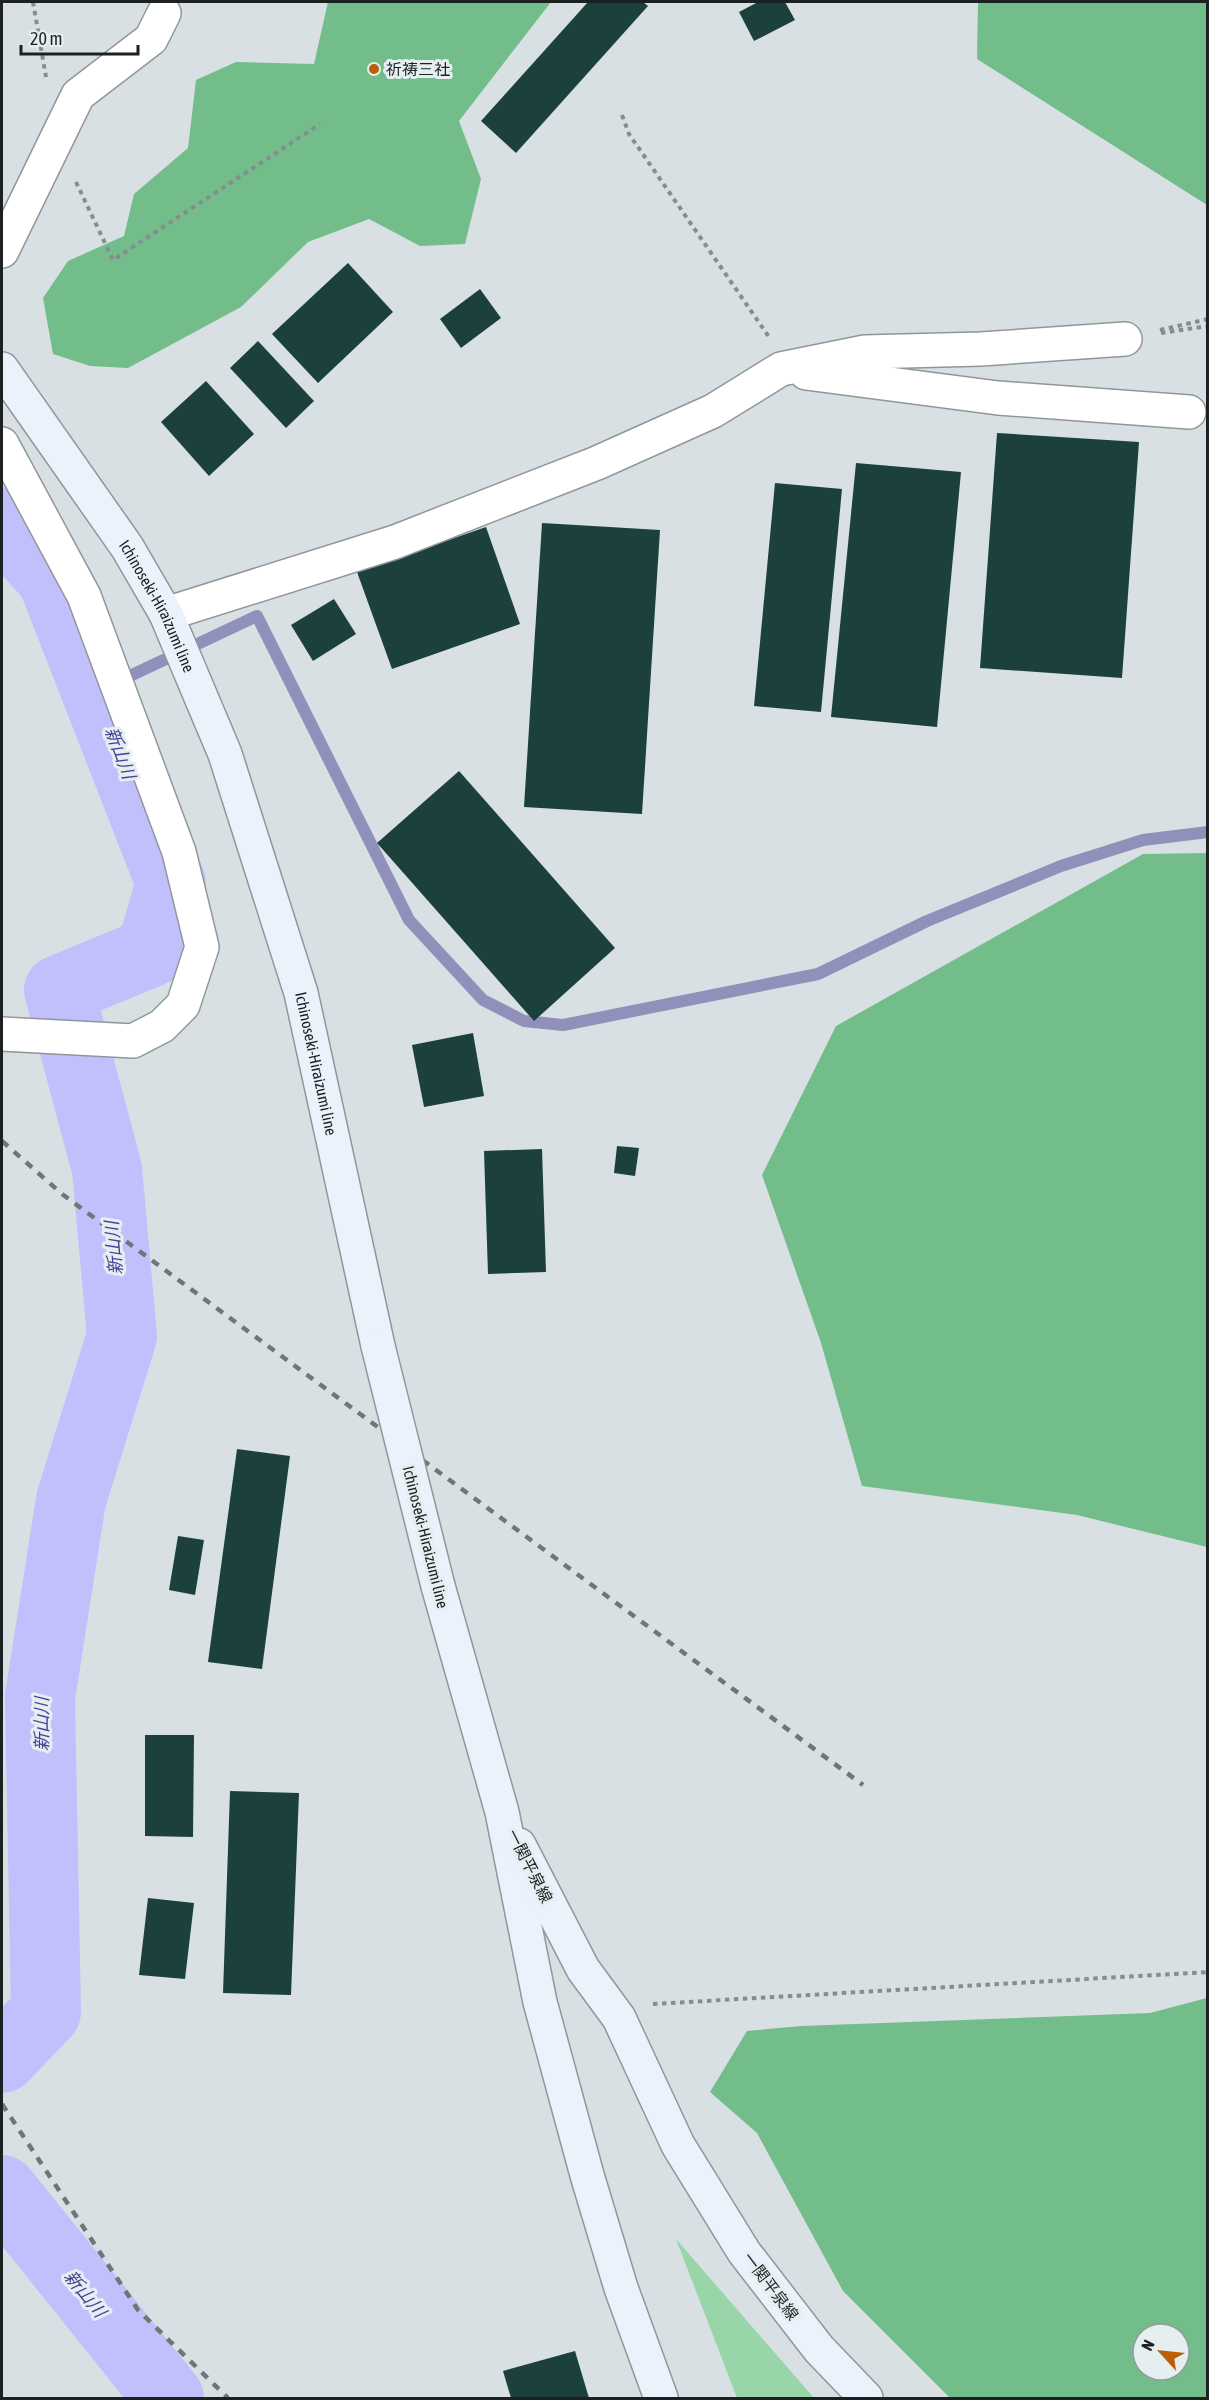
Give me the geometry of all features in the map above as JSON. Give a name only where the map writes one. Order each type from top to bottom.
[{"type":"main road","name":"Ichinoseki-Hiraizumi line","points":[[2,369],[127,547],[166,614],[225,754],[301,993],[378,1346],[438,1586],[502,1812]]},
{"type":"main road","name":"一関平泉線","points":[[502,1812],[583,1969],[619,2018],[678,2145],[744,2252],[819,2349],[866,2398]]},
{"type":"main road","name":"一関平泉線","points":[[502,1812],[540,2002],[618,2277],[661,2398]]},
{"type":"street","points":[[2,251],[78,95],[151,39],[164,13]]},
{"type":"street","points":[[166,614],[394,542],[597,463],[713,411],[781,369],[865,352],[981,349],[1125,339]]},
{"type":"street","points":[[781,369],[998,398],[1189,412]]},
{"type":"street","points":[[2,444],[84,596],[179,852],[202,947],[183,1005],[162,1026],[133,1041],[2,1034]]},
{"type":"path","points":[[33,2],[47,83]]},
{"type":"path","points":[[622,115],[629,134],[768,333],[781,369]]},
{"type":"path","points":[[57,141],[113,260],[320,124]]},
{"type":"path","points":[[1125,339],[1208,319]]},
{"type":"path","points":[[1125,339],[1208,326]]},
{"type":"path","points":[[619,2018],[653,2004],[1208,1972]]},
{"type":"green space","points":[[328,2],[551,2],[459,121],[481,179],[465,244],[420,246],[369,219],[308,242],[241,307],[128,368],[90,366],[53,354],[43,298],[68,261],[124,236],[134,194],[188,148],[196,80],[236,62],[314,64]]},
{"type":"green space","points":[[978,2],[1207,2],[1207,205],[977,59]]},
{"type":"green space","points":[[1207,853],[1207,1547],[1077,1515],[862,1486],[821,1343],[762,1175],[836,1026],[1143,854]]},
{"type":"green space","points":[[1207,1998],[1207,2398],[950,2398],[843,2291],[757,2133],[710,2092],[747,2031],[801,2026],[1150,2013]]},
{"type":"green space","points":[[676,2239],[814,2398],[737,2398]]},
{"type":"building","points":[[588,2],[643,2],[648,6],[516,153],[481,121]]},
{"type":"building","points":[[758,2],[785,2],[795,20],[754,41],[739,12]]},
{"type":"building","points":[[348,263],[393,312],[318,383],[272,334]]},
{"type":"building","points":[[480,289],[501,318],[461,348],[440,319]]},
{"type":"building","points":[[258,341],[314,401],[286,428],[230,368]]},
{"type":"building","points":[[206,381],[254,434],[209,476],[161,422]]},
{"type":"building","points":[[997,433],[1139,442],[1122,678],[980,668]]},
{"type":"building","points":[[856,463],[961,472],[937,727],[831,717]]},
{"type":"building","points":[[775,483],[842,489],[821,712],[754,706]]},
{"type":"building","points":[[542,523],[660,530],[642,814],[524,807]]},
{"type":"building","points":[[486,527],[520,624],[392,669],[357,572]]},
{"type":"building","points":[[334,599],[356,634],[313,661],[291,625]]},
{"type":"building","points":[[459,771],[615,948],[534,1021],[377,843]]},
{"type":"building","points":[[473,1033],[484,1096],[424,1107],[412,1045]]},
{"type":"building","points":[[617,1146],[639,1148],[635,1176],[614,1173]]},
{"type":"building","points":[[542,1149],[546,1272],[488,1274],[484,1151]]},
{"type":"building","points":[[237,1449],[290,1456],[262,1669],[208,1662]]},
{"type":"building","points":[[178,1536],[204,1540],[195,1595],[169,1590]]},
{"type":"building","points":[[145,1735],[194,1735],[193,1837],[145,1836]]},
{"type":"building","points":[[230,1791],[299,1793],[291,1995],[223,1993]]},
{"type":"building","points":[[148,1898],[194,1903],[185,1979],[139,1975]]},
{"type":"building","points":[[575,2351],[589,2398],[511,2398],[503,2371]]},
{"type":"waterway","name":"新山川","points":[[2,523],[52,578],[171,883],[151,952],[59,990],[107,1169],[122,1336],[71,1500],[40,1697],[46,2012],[2,2058]]},
{"type":"waterway","points":[[98,691],[257,616],[409,920],[483,1000],[524,1021],[563,1025],[818,974],[927,921],[1061,866],[1143,840],[1208,832]]},
{"type":"waterway","name":"新山川","points":[[2,2190],[169,2398]]},
{"type":"railway","points":[[2,1141],[62,1194],[863,1785]]},
{"type":"railway","points":[[2,2104],[138,2310],[228,2398]]},
{"type":"place","name":"祈祷三社","points":[[374,69]]}]
